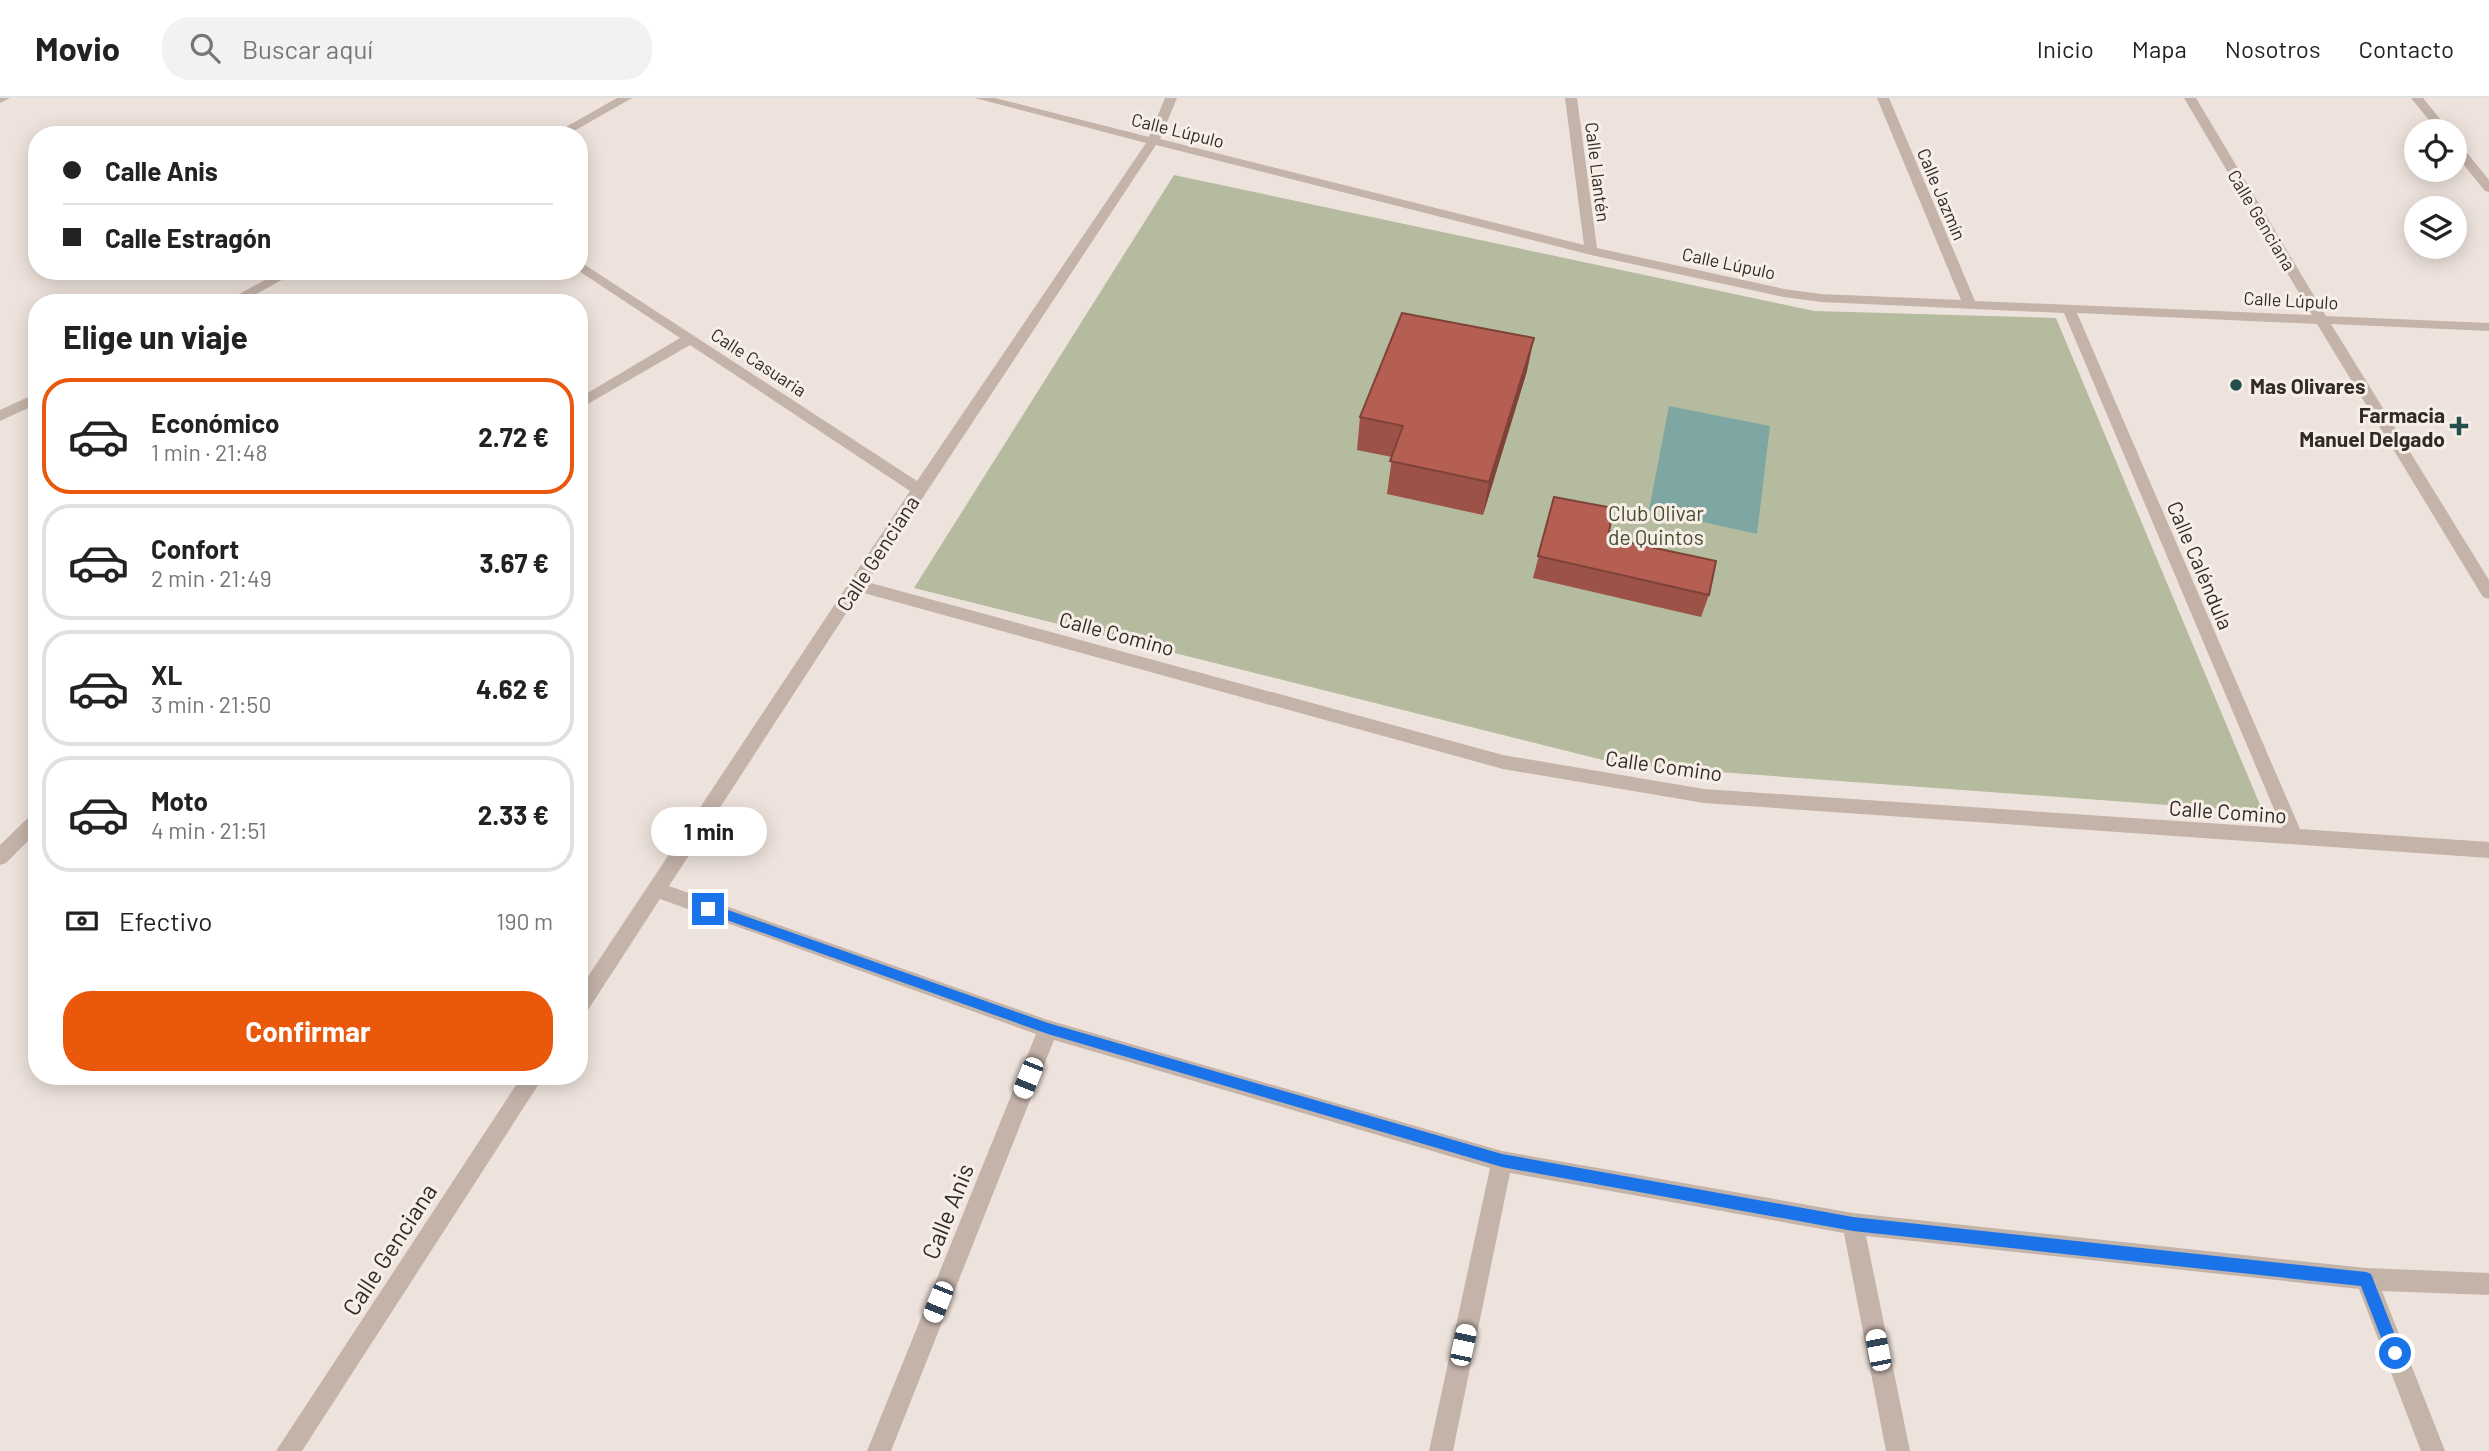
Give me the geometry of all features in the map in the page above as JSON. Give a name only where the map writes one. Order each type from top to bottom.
[{"type":"street","points":[[575,126],[626,98]]},
{"type":"street","name":"Calle Lúpulo","points":[[981,98],[1591,251],[1808,296],[2489,327]]},
{"type":"street","name":"Calle Genciana","points":[[588,993],[856,585],[1153,141],[1171,98]]},
{"type":"street","name":"Calle Llantén","points":[[1571,98],[1591,251]]},
{"type":"street","name":"Calle Jazmín","points":[[1883,98],[1969,303]]},
{"type":"street","name":"Calle Genciana","points":[[2190,98],[2321,319],[2489,593]]},
{"type":"street","points":[[2417,98],[2434,119]]},
{"type":"street","points":[[2467,161],[2489,188]]},
{"type":"street","name":"Calle Casuaria","points":[[588,271],[919,490]]},
{"type":"street","points":[[247,294],[274,280]]},
{"type":"street","name":"Calle Caléndula","points":[[2068,307],[2295,838]]},
{"type":"street","points":[[588,399],[689,339]]},
{"type":"street","points":[[0,416],[28,402]]},
{"type":"street","name":"Calle Comino","points":[[856,585],[1503,762],[1620,783],[1704,796],[2489,850]]},
{"type":"street","points":[[0,857],[28,829]]},
{"type":"street","points":[[656,890],[1048,1028],[1502,1161],[1853,1224],[2366,1279],[2489,1284]]},
{"type":"street","name":"Calle Anis","points":[[878,1451],[1048,1028]]},
{"type":"street","name":"Calle Genciana","points":[[288,1451],[528,1085]]},
{"type":"street","points":[[1441,1451],[1502,1161]]},
{"type":"street","points":[[1853,1224],[1898,1451]]},
{"type":"street","points":[[2366,1279],[2433,1451]]},
{"type":"green space","name":"Club Olivar de Quintos","points":[[1174,175],[1814,311],[2056,318],[2263,812],[1623,765],[914,588]]},
{"type":"water","points":[[1669,406],[1770,426],[1757,534],[1649,510]]},
{"type":"building","points":[[1402,313],[1534,338],[1489,482],[1390,461],[1403,426],[1360,417]]},
{"type":"building","points":[[1554,497],[1613,508],[1608,538],[1716,561],[1709,595],[1538,556]]},
{"type":"place","name":"Mas Olivares","points":[[2236,385]]},
{"type":"place","name":"Farmacia Manuel Delgado","points":[[2459,426]]},
{"type":"route","points":[[708,909],[1048,1028],[1502,1161],[1853,1224],[2366,1279],[2395,1353]]}]
